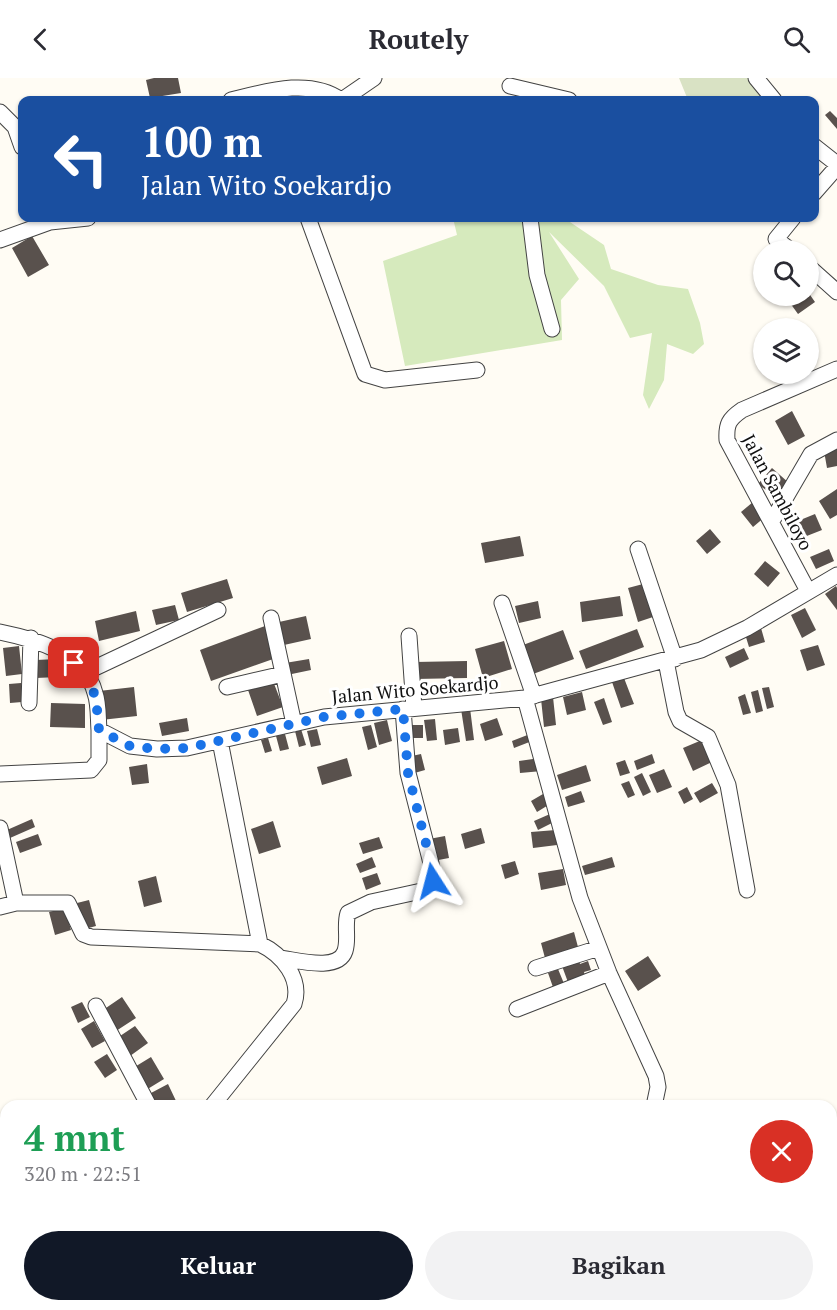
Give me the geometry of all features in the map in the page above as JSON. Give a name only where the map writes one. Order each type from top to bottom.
[{"type":"street","points":[[348,96],[374,78]]},
{"type":"street","points":[[756,78],[771,96]]},
{"type":"street","points":[[247,96],[295,84],[310,84],[337,96]]},
{"type":"street","points":[[509,88],[549,96]]},
{"type":"street","points":[[0,112],[15,127],[18,136]]},
{"type":"street","points":[[819,151],[837,166],[819,186]]},
{"type":"street","points":[[0,240],[44,222]]},
{"type":"street","points":[[309,222],[365,374],[385,380],[477,370]]},
{"type":"street","points":[[530,222],[537,275],[552,329]]},
{"type":"street","points":[[777,240],[790,222]]},
{"type":"street","points":[[819,275],[837,291]]},
{"type":"street","name":"Jalan Sambiloyo","points":[[807,591],[772,521],[727,440],[726,427],[731,417],[742,410],[837,369]]},
{"type":"street","points":[[772,521],[805,462],[819,448],[837,440]]},
{"type":"street","points":[[638,549],[670,660],[676,712],[680,721],[708,736],[728,785],[747,890]]},
{"type":"street","name":"Jalan Wito Soekardjo","points":[[99,730],[130,746],[157,749],[187,748],[324,717],[529,697],[701,650],[747,628],[837,575]]},
{"type":"street","points":[[501,603],[529,697],[580,898],[609,973],[656,1076],[658,1087],[655,1100]]},
{"type":"street","points":[[84,673],[218,610]]},
{"type":"street","points":[[271,618],[294,724]]},
{"type":"street","points":[[0,632],[31,638],[55,649],[84,673],[96,693],[99,730],[99,760],[91,770],[0,774]]},
{"type":"street","points":[[280,958],[332,964],[346,950],[348,913],[371,902],[426,890],[433,881],[433,871],[408,773],[410,636]]},
{"type":"street","points":[[29,703],[31,638]]},
{"type":"street","points":[[227,687],[284,674]]},
{"type":"street","points":[[220,741],[260,944]]},
{"type":"street","points":[[0,828],[16,903]]},
{"type":"street","points":[[0,907],[16,903],[68,903],[83,934],[91,937],[260,944],[275,951],[296,983],[298,993],[294,1004],[217,1100]]},
{"type":"street","points":[[536,968],[599,948]]},
{"type":"street","points":[[517,1009],[609,973]]},
{"type":"street","points":[[96,1006],[146,1100]]},
{"type":"green space","points":[[679,78],[758,78],[771,96],[686,96]]},
{"type":"green space","points":[[454,222],[570,222],[604,245],[611,269],[658,285],[688,289],[700,323],[704,344],[693,354],[667,344],[664,380],[649,409],[643,395],[652,333],[630,338],[604,286],[549,232],[579,279],[561,300],[562,340],[405,366],[383,261],[457,235]]},
{"type":"building","points":[[178,78],[181,93],[150,96],[146,80]]},
{"type":"building","points":[[830,111],[837,118],[837,129],[825,115]]},
{"type":"building","points":[[32,236],[49,265],[28,277],[12,248]]},
{"type":"building","points":[[792,306],[809,306],[798,314]]},
{"type":"building","points":[[792,411],[805,436],[788,445],[775,421]]},
{"type":"building","points":[[837,448],[837,466],[827,468],[824,451]]},
{"type":"building","points":[[772,468],[789,483],[776,498],[758,484]]},
{"type":"building","points":[[837,489],[837,515],[830,519],[819,501]]},
{"type":"building","points":[[753,502],[765,517],[753,527],[741,512]]},
{"type":"building","points":[[815,514],[822,530],[794,541],[788,525]]},
{"type":"building","points":[[710,529],[721,542],[707,554],[696,541]]},
{"type":"building","points":[[520,536],[524,556],[485,563],[481,543]]},
{"type":"building","points":[[829,549],[834,561],[816,569],[810,557]]},
{"type":"building","points":[[765,561],[780,573],[768,587],[754,574]]},
{"type":"building","points":[[227,579],[233,598],[187,612],[181,593]]},
{"type":"building","points":[[643,584],[653,617],[638,622],[628,588]]},
{"type":"building","points":[[836,586],[837,588],[837,610],[825,594]]},
{"type":"building","points":[[620,596],[623,616],[582,622],[580,602]]},
{"type":"building","points":[[538,601],[541,618],[519,623],[515,606]]},
{"type":"building","points":[[175,605],[179,620],[156,625],[152,610]]},
{"type":"building","points":[[805,608],[816,630],[802,638],[791,615]]},
{"type":"building","points":[[136,611],[140,631],[99,641],[95,621]]},
{"type":"building","points":[[306,616],[311,639],[284,645],[279,622]]},
{"type":"building","points":[[265,626],[276,658],[211,681],[200,650]]},
{"type":"building","points":[[761,628],[765,642],[749,647],[745,634]]},
{"type":"building","points":[[637,629],[644,647],[586,669],[579,651]]},
{"type":"building","points":[[563,630],[574,659],[533,674],[523,645]]},
{"type":"building","points":[[504,641],[512,669],[483,678],[475,649]]},
{"type":"building","points":[[818,645],[825,665],[807,671],[800,650]]},
{"type":"building","points":[[19,646],[22,674],[6,676],[3,648]]},
{"type":"building","points":[[744,648],[749,659],[730,668],[725,657]]},
{"type":"building","points":[[57,659],[58,677],[36,678],[36,660]]},
{"type":"building","points":[[309,659],[311,670],[287,675],[285,663]]},
{"type":"building","points":[[467,661],[467,678],[415,679],[415,662]]},
{"type":"building","points":[[624,678],[634,704],[621,708],[612,682]]},
{"type":"building","points":[[273,681],[283,707],[257,716],[248,690]]},
{"type":"building","points":[[21,683],[22,702],[10,703],[9,684]]},
{"type":"building","points":[[134,687],[137,716],[101,720],[99,691]]},
{"type":"building","points":[[769,687],[774,707],[767,709],[762,688]]},
{"type":"building","points":[[758,690],[763,711],[756,713],[751,692]]},
{"type":"building","points":[[582,692],[586,710],[567,715],[563,697]]},
{"type":"building","points":[[745,694],[751,713],[743,715],[738,697]]},
{"type":"building","points":[[553,697],[556,725],[544,727],[541,699]]},
{"type":"building","points":[[604,698],[612,722],[603,725],[594,702]]},
{"type":"building","points":[[51,703],[85,704],[85,728],[50,727]]},
{"type":"building","points":[[470,708],[474,740],[466,741],[461,709]]},
{"type":"building","points":[[187,718],[189,731],[162,736],[159,723]]},
{"type":"building","points":[[497,718],[503,735],[485,741],[480,724]]},
{"type":"building","points":[[435,719],[437,740],[427,741],[424,720]]},
{"type":"building","points":[[387,720],[392,741],[379,745],[374,723]]},
{"type":"building","points":[[371,725],[377,747],[368,750],[362,727]]},
{"type":"building","points":[[412,725],[423,725],[423,738],[412,738]]},
{"type":"building","points":[[458,728],[460,742],[445,745],[443,730]]},
{"type":"building","points":[[301,729],[306,745],[299,747],[295,731]]},
{"type":"building","points":[[317,729],[321,745],[311,747],[307,731]]},
{"type":"building","points":[[285,734],[289,749],[280,751],[276,736]]},
{"type":"building","points":[[530,734],[532,741],[514,748],[512,741]]},
{"type":"building","points":[[268,738],[272,751],[265,753],[261,740]]},
{"type":"building","points":[[702,740],[712,762],[693,771],[683,748]]},
{"type":"building","points":[[421,754],[425,770],[411,774],[407,757]]},
{"type":"building","points":[[652,754],[655,763],[637,770],[634,761]]},
{"type":"building","points":[[347,758],[352,776],[322,785],[317,767]]},
{"type":"building","points":[[540,758],[542,771],[520,773],[519,761]]},
{"type":"building","points":[[625,760],[630,773],[620,776],[616,763]]},
{"type":"building","points":[[147,764],[149,783],[132,785],[129,767]]},
{"type":"building","points":[[586,765],[591,781],[562,790],[557,775]]},
{"type":"building","points":[[664,769],[672,787],[657,793],[649,775]]},
{"type":"building","points":[[642,773],[651,792],[643,796],[634,777]]},
{"type":"building","points":[[629,781],[635,795],[628,798],[621,784]]},
{"type":"building","points":[[712,783],[718,793],[700,803],[694,793]]},
{"type":"building","points":[[687,787],[693,799],[684,804],[678,792]]},
{"type":"building","points":[[581,791],[585,802],[568,807],[565,797]]},
{"type":"building","points":[[543,794],[550,804],[537,812],[531,801]]},
{"type":"building","points":[[550,814],[554,822],[538,830],[534,821]]},
{"type":"building","points":[[32,819],[35,827],[10,838],[7,830]]},
{"type":"building","points":[[273,821],[281,847],[259,854],[251,829]]},
{"type":"building","points":[[481,828],[485,843],[465,849],[461,834]]},
{"type":"building","points":[[556,830],[557,845],[533,848],[531,832]]},
{"type":"building","points":[[38,834],[42,845],[20,853],[16,842]]},
{"type":"building","points":[[445,836],[449,858],[433,861],[429,839]]},
{"type":"building","points":[[379,837],[383,848],[363,854],[359,843]]},
{"type":"building","points":[[372,857],[376,867],[360,873],[356,864]]},
{"type":"building","points":[[612,857],[615,867],[585,875],[582,866]]},
{"type":"building","points":[[515,861],[519,874],[505,879],[501,865]]},
{"type":"building","points":[[563,869],[566,885],[541,890],[538,873]]},
{"type":"building","points":[[377,873],[381,884],[366,890],[362,878]]},
{"type":"building","points":[[156,876],[162,902],[144,907],[138,881]]},
{"type":"building","points":[[89,900],[96,926],[85,929],[77,903]]},
{"type":"building","points":[[65,908],[71,930],[55,935],[49,912]]},
{"type":"building","points":[[574,932],[578,947],[545,958],[541,943]]},
{"type":"building","points":[[648,956],[661,976],[638,991],[625,971]]},
{"type":"building","points":[[579,960],[580,964],[588,961],[591,970],[584,972],[586,979],[569,985],[562,966]]},
{"type":"building","points":[[558,969],[565,986],[554,990],[548,973]]},
{"type":"building","points":[[122,997],[136,1018],[116,1031],[103,1010]]},
{"type":"building","points":[[82,1002],[90,1017],[78,1023],[71,1007]]},
{"type":"building","points":[[94,1021],[105,1041],[92,1048],[81,1029]]},
{"type":"building","points":[[135,1026],[148,1043],[130,1056],[117,1038]]},
{"type":"building","points":[[107,1054],[117,1070],[105,1078],[94,1062]]},
{"type":"building","points":[[151,1057],[164,1079],[146,1090],[133,1068]]},
{"type":"building","points":[[168,1084],[176,1100],[154,1100],[151,1093]]},
{"type":"route","points":[[74,663],[88,676],[96,693],[99,730],[130,746],[157,749],[187,748],[324,717],[403,709],[408,773],[433,871],[433,881]]}]
